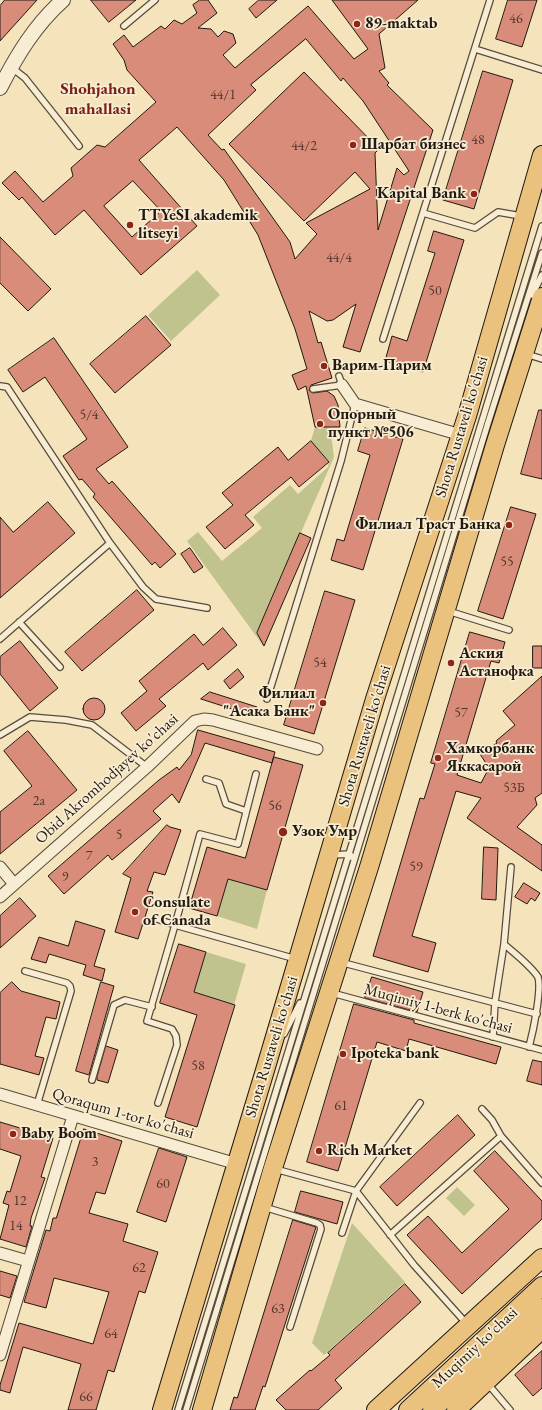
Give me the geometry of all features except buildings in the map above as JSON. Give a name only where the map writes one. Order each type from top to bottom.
[{"type":"main road","name":"Shota Rustaveli ko'chasi","points":[[162,1410],[237,1164],[377,692],[461,435],[542,155]]},
{"type":"main road","points":[[202,1410],[273,1168],[370,864],[495,444],[542,297]]},
{"type":"main road","points":[[376,1410],[542,1258]]},
{"type":"main road","name":"Muqimiy ko'chasi","points":[[408,1410],[541,1286]]},
{"type":"main road","name":"Muqimiy ko'chasi","points":[[432,1410],[542,1308]]},
{"type":"main road","points":[[456,1410],[542,1329]]},
{"type":"street","points":[[0,88],[11,67],[37,26],[63,0]]},
{"type":"street","points":[[340,380],[355,404],[461,435]]},
{"type":"street","name":"Obid Akromhodjayev ko'chasi","points":[[0,897],[148,767],[190,725],[200,719],[213,720],[317,749]]},
{"type":"street","points":[[0,867],[14,884]]},
{"type":"street","name":"Qoraqum 1-tor ko'chasi","points":[[0,1094],[237,1164]]},
{"type":"street","points":[[0,1355],[73,1116]]},
{"type":"street","points":[[0,1253],[28,1261]]},
{"type":"lane","points":[[124,26],[155,0]]},
{"type":"lane","points":[[383,339],[490,0]]},
{"type":"lane","points":[[475,50],[542,70]]},
{"type":"lane","points":[[11,67],[25,78],[79,146]]},
{"type":"lane","points":[[423,213],[475,228],[498,212],[509,212],[523,217]]},
{"type":"lane","points":[[178,1410],[542,226]]},
{"type":"lane","points":[[186,1410],[488,423],[542,253]]},
{"type":"lane","points":[[526,306],[542,276]]},
{"type":"lane","points":[[524,353],[542,359]]},
{"type":"lane","points":[[313,389],[340,380]]},
{"type":"lane","points":[[0,386],[7,387],[110,543],[143,587],[156,599],[207,608]]},
{"type":"lane","points":[[267,699],[341,461],[355,404]]},
{"type":"lane","points":[[0,639],[110,543]]},
{"type":"lane","points":[[446,610],[509,630]]},
{"type":"lane","points":[[19,622],[60,667]]},
{"type":"lane","points":[[0,735],[30,717],[66,720],[92,725],[148,767]]},
{"type":"lane","points":[[158,1103],[177,1045],[176,1036],[172,1029],[147,1021],[200,834],[238,844],[256,774]]},
{"type":"lane","points":[[206,779],[219,784],[226,804],[246,811]]},
{"type":"lane","points":[[328,856],[350,854]]},
{"type":"lane","points":[[350,854],[354,862]]},
{"type":"lane","points":[[493,1037],[495,1002],[504,944],[511,868]]},
{"type":"lane","points":[[158,920],[298,960]]},
{"type":"lane","points":[[504,944],[538,977],[541,986],[537,1014],[529,1047]]},
{"type":"lane","points":[[338,962],[537,1014]]},
{"type":"lane","points":[[25,972],[67,983],[70,986],[71,991],[37,1106]]},
{"type":"lane","points":[[266,1067],[307,990]]},
{"type":"lane","name":"Muqimiy 1-berk ko'chasi","points":[[328,992],[542,1050]]},
{"type":"lane","points":[[92,1080],[114,1005],[125,1000],[152,1007]]},
{"type":"lane","points":[[342,1233],[356,1192],[420,1103]]},
{"type":"lane","points":[[482,1109],[492,1120],[501,1136],[542,1183]]},
{"type":"lane","points":[[390,1235],[501,1136]]},
{"type":"lane","points":[[273,1168],[356,1192],[414,1265],[468,1325]]},
{"type":"lane","points":[[262,1207],[311,1221],[320,1225],[321,1229],[290,1327]]},
{"type":"lane","points":[[486,1382],[510,1410]]},
{"type":"green space","points":[[197,270],[220,295],[171,341],[148,315]]},
{"type":"green space","points":[[315,427],[330,427],[334,457],[257,633],[264,647],[187,541],[198,532],[222,561],[262,528],[253,517],[290,485],[298,494],[328,467],[329,461],[311,441]]},
{"type":"green space","points":[[228,879],[267,890],[257,929],[217,916]]},
{"type":"green space","points":[[206,952],[246,964],[234,1005],[194,992]]},
{"type":"green space","points":[[457,1187],[475,1205],[464,1216],[446,1198]]},
{"type":"green space","points":[[352,1223],[405,1282],[324,1355],[312,1343]]},
{"type":"place","name":"89-maktab","points":[[357,24]]},
{"type":"place","name":"Шарбат бизнес","points":[[353,145]]},
{"type":"place","name":"Kapital Bank","points":[[474,194]]},
{"type":"place","name":"TTYeSI akademik litseyi","points":[[130,225]]},
{"type":"place","name":"Варим-Парим","points":[[324,366]]},
{"type":"place","name":"Опорный пункт №506","points":[[320,424]]},
{"type":"place","name":"Филиал Траст Банка","points":[[509,525]]},
{"type":"place","name":"Аския Астанофка","points":[[451,663]]},
{"type":"place","name":"Филиал \"Асака Банк\"","points":[[323,703]]},
{"type":"place","name":"Хамкорбанк Яккасарой","points":[[438,758]]},
{"type":"place","name":"Узок Умр","points":[[283,832]]},
{"type":"place","name":"Consulate of Canada","points":[[135,912]]},
{"type":"place","name":"Ipoteka bank","points":[[343,1054]]},
{"type":"place","name":"Baby Boom","points":[[13,1134]]},
{"type":"place","name":"Rich Market","points":[[319,1151]]},
{"type":"district","name":"Shohjahon mahallasi","points":[[98,99]]}]
